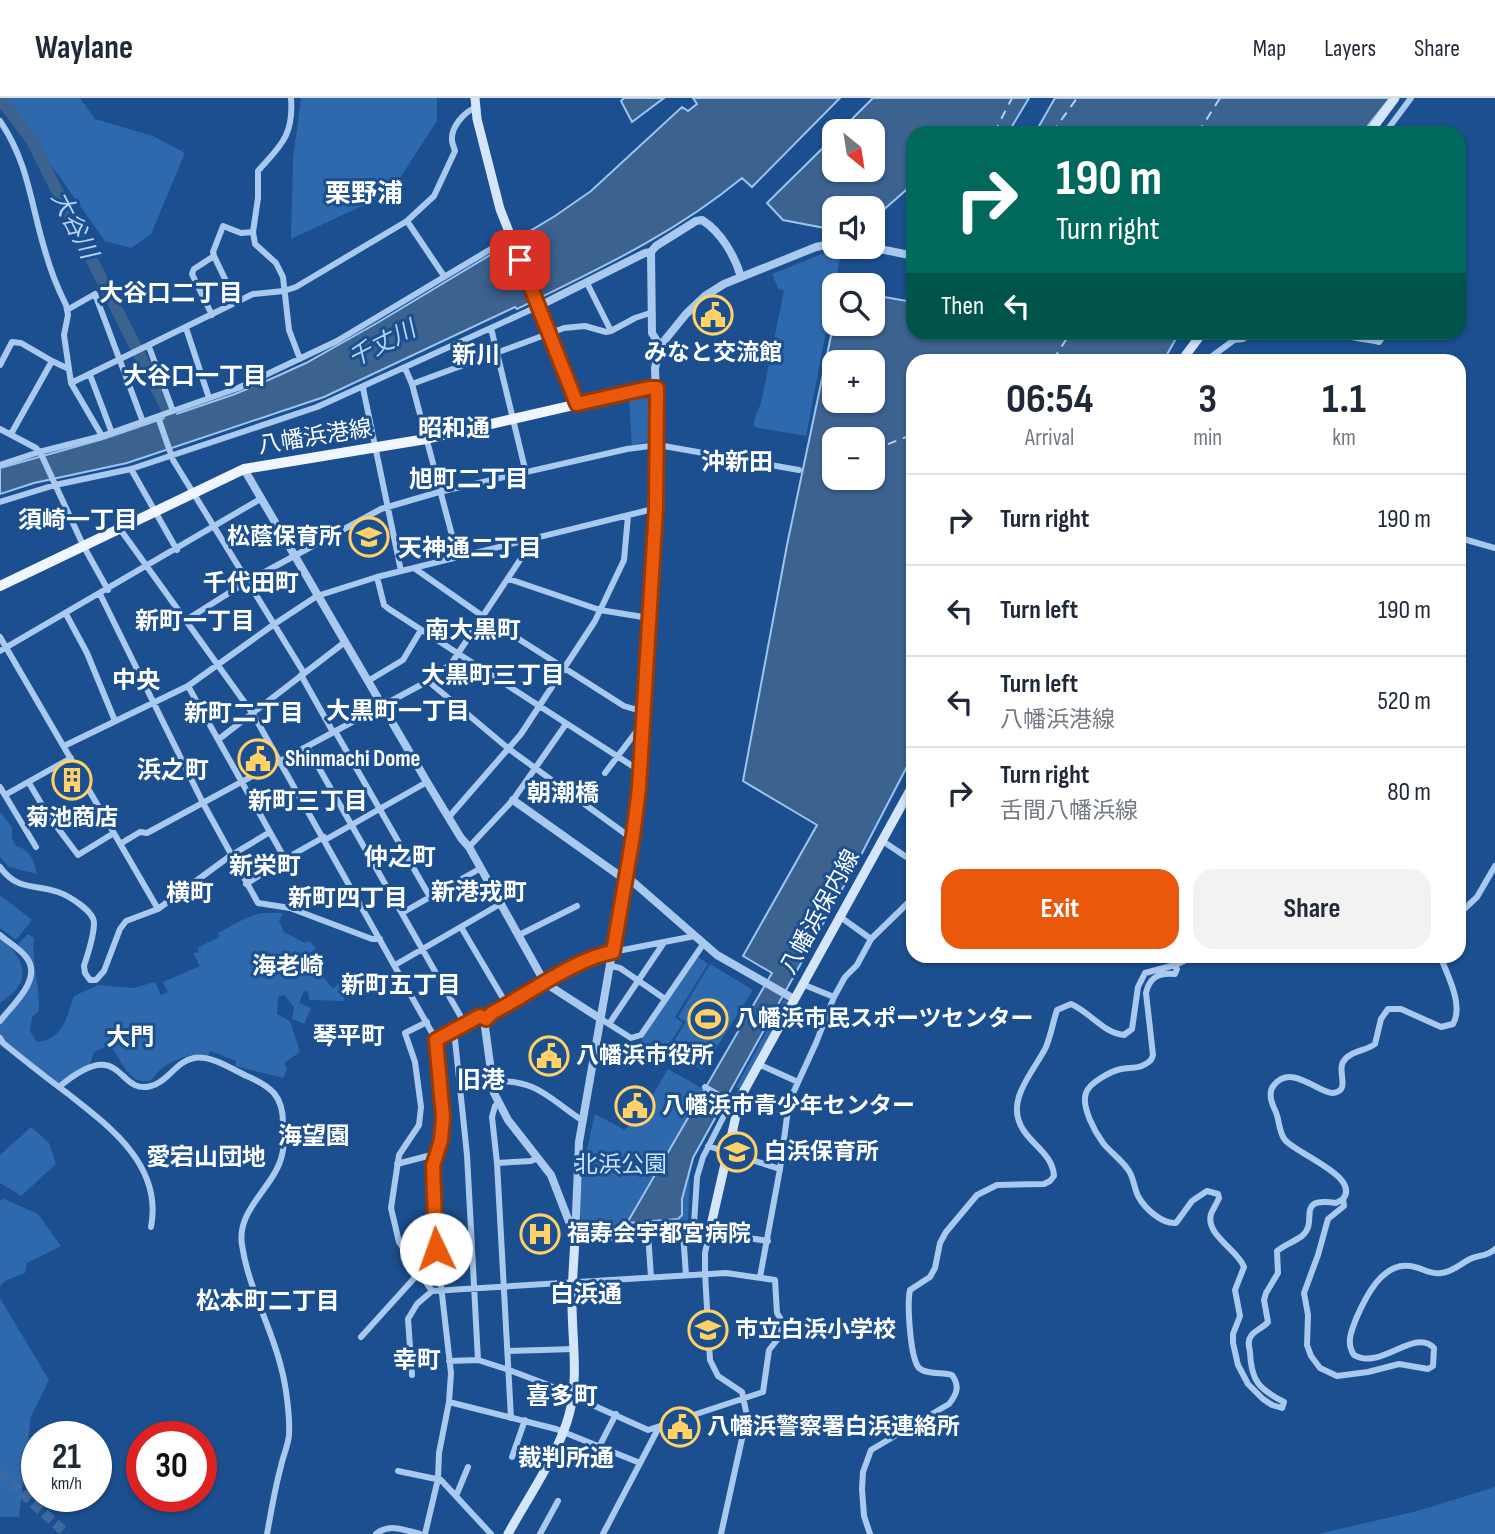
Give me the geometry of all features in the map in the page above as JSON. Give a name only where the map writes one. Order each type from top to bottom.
[{"type":"main road","points":[[1374,126],[1395,98]]},
{"type":"main road","points":[[475,103],[500,209],[577,404]]},
{"type":"main road","name":"八幡浜港線","points":[[0,586],[244,469],[426,439],[657,388]]},
{"type":"main road","name":"八幡浜保内線","points":[[710,1233],[728,1151],[733,1100],[758,1064],[790,997],[802,984],[906,797]]},
{"type":"main road","points":[[508,1534],[562,1432],[573,1396],[575,1238],[686,1230],[710,1233]]},
{"type":"street","points":[[291,98],[290,122],[282,146],[258,171],[258,198],[253,232],[255,244],[276,263],[283,277],[289,330],[300,359]]},
{"type":"street","points":[[1390,126],[1411,98]]},
{"type":"street","points":[[71,383],[253,294],[296,287],[407,221],[434,196],[455,151],[452,140],[454,131],[464,114],[475,103]]},
{"type":"street","points":[[0,121],[14,140],[21,158],[45,253],[67,310],[64,335],[71,383],[102,436]]},
{"type":"street","points":[[0,502],[54,484],[131,469],[170,453],[262,427],[363,388],[538,303],[651,252],[696,221],[702,220],[708,224],[731,253],[741,277]]},
{"type":"street","points":[[407,221],[444,276]]},
{"type":"street","points":[[236,302],[214,252],[223,226],[241,233],[253,232]]},
{"type":"street","points":[[0,465],[112,433],[238,388],[337,341],[511,239]]},
{"type":"street","points":[[575,1238],[577,1166],[583,1121],[605,1022],[641,765],[656,508],[658,445],[655,368],[660,346],[705,296],[741,277],[822,246]]},
{"type":"street","points":[[885,250],[906,254]]},
{"type":"street","points":[[651,252],[650,313],[652,333],[660,346]]},
{"type":"street","points":[[212,315],[192,274],[194,269],[214,257]]},
{"type":"street","points":[[587,283],[611,331]]},
{"type":"street","points":[[67,310],[95,294],[143,422]]},
{"type":"street","points":[[412,384],[549,333],[575,326],[611,331],[650,313]]},
{"type":"street","points":[[186,328],[209,398]]},
{"type":"street","points":[[491,328],[526,473]]},
{"type":"street","points":[[1215,354],[1234,340]]},
{"type":"street","points":[[0,365],[12,342],[21,343],[69,369]]},
{"type":"street","points":[[149,347],[173,411]]},
{"type":"street","points":[[11,435],[52,361]]},
{"type":"street","points":[[405,368],[412,384],[458,558]]},
{"type":"street","points":[[90,375],[112,433]]},
{"type":"street","points":[[363,388],[401,571]]},
{"type":"street","points":[[158,418],[170,453],[248,581],[430,897]]},
{"type":"street","points":[[0,429],[40,453],[83,547],[108,590]]},
{"type":"street","points":[[186,620],[294,555],[386,507],[439,492],[627,449],[658,445],[799,470]]},
{"type":"street","points":[[131,469],[177,550]]},
{"type":"street","points":[[244,469],[427,782],[469,847],[545,984],[631,1038],[637,1038],[704,943]]},
{"type":"street","points":[[3,650],[262,498]]},
{"type":"street","points":[[64,747],[188,686],[317,596],[377,576],[656,508]]},
{"type":"street","points":[[449,818],[509,749],[600,610],[624,560],[628,516]]},
{"type":"street","points":[[120,529],[253,714],[436,1040],[443,1117],[441,1140],[433,1166],[440,1293],[451,1373],[449,1402],[439,1453],[438,1479],[423,1534],[394,1528],[384,1528],[376,1534]]},
{"type":"street","points":[[120,844],[140,832],[147,833],[243,783],[428,681],[458,655],[509,579],[530,545],[530,540]]},
{"type":"street","points":[[1466,540],[1495,548]]},
{"type":"street","points":[[414,568],[484,617],[624,706],[634,709],[644,707]]},
{"type":"street","points":[[377,576],[384,605],[566,724],[634,766],[641,765]]},
{"type":"street","points":[[509,579],[600,610],[649,618]]},
{"type":"street","points":[[100,594],[202,803],[258,903],[290,908],[372,939],[380,939]]},
{"type":"street","points":[[66,614],[87,653],[115,721]]},
{"type":"street","points":[[368,681],[402,660],[421,630]]},
{"type":"street","points":[[0,638],[3,650],[71,758],[158,909]]},
{"type":"street","points":[[219,739],[345,642]]},
{"type":"street","points":[[428,681],[509,749],[633,836]]},
{"type":"street","points":[[188,686],[285,859]]},
{"type":"street","points":[[605,773],[643,723]]},
{"type":"street","points":[[469,847],[513,800],[566,724]]},
{"type":"street","points":[[307,747],[465,1024]]},
{"type":"street","points":[[5,795],[71,758]]},
{"type":"street","points":[[246,884],[285,859],[427,782]]},
{"type":"street","points":[[29,783],[48,815],[78,855],[114,833]]},
{"type":"street","points":[[0,787],[36,846]]},
{"type":"street","points":[[513,800],[626,878],[733,966],[790,997]]},
{"type":"street","points":[[0,867],[11,880],[29,888],[64,894],[91,914],[94,925],[84,966],[90,980],[96,980],[101,976],[125,921],[158,909],[230,856],[270,832]]},
{"type":"street","points":[[881,840],[906,857]]},
{"type":"street","points":[[1466,907],[1477,897],[1495,866]]},
{"type":"street","points":[[402,913],[481,868]]},
{"type":"street","points":[[395,965],[502,904]]},
{"type":"street","points":[[760,1277],[789,1102],[845,977],[857,965],[871,939],[906,905]]},
{"type":"street","points":[[519,935],[577,906]]},
{"type":"street","points":[[839,916],[871,939]]},
{"type":"street","points":[[461,927],[507,1005]]},
{"type":"street","points":[[0,935],[29,960],[30,967],[25,991],[0,1021]]},
{"type":"street","points":[[575,1238],[551,1174],[508,1120],[499,1103],[491,1081],[486,1019],[492,1013],[602,954],[695,936]]},
{"type":"street","points":[[605,1022],[663,944]]},
{"type":"street","points":[[870,1534],[864,1516],[862,1489],[867,1457],[877,1446],[949,1404],[956,1397],[957,1387],[952,1374],[927,1372],[920,1369],[915,1360],[908,1300],[910,1290],[930,1277],[936,1268],[940,1243],[946,1232],[977,1195],[997,1185],[1044,1184],[1054,1175],[1047,1157],[1020,1125],[1018,1098],[1045,1048],[1057,1010],[1071,1004],[1079,1007],[1109,1031],[1124,1035],[1132,1029],[1140,979],[1144,973],[1179,963]]},
{"type":"street","points":[[1175,965],[1175,974],[1155,976],[1148,984],[1146,993],[1153,1055],[1151,1060],[1140,1068],[1119,1069],[1097,1081],[1087,1089],[1086,1105],[1104,1144],[1129,1172],[1138,1196],[1165,1222],[1176,1223],[1192,1201],[1207,1191],[1218,1194],[1219,1198],[1211,1214],[1211,1223],[1224,1242],[1241,1259],[1244,1267],[1235,1290],[1240,1316],[1233,1343],[1238,1365],[1248,1384],[1272,1405],[1282,1408],[1284,1402],[1270,1395],[1254,1378],[1250,1366],[1249,1340],[1252,1334],[1268,1322],[1264,1300],[1278,1273],[1275,1257],[1277,1251],[1303,1235],[1307,1229],[1309,1209],[1312,1205],[1324,1201],[1336,1203],[1347,1194],[1344,1181],[1301,1153],[1283,1137],[1270,1091],[1277,1082],[1289,1078],[1307,1081],[1326,1092],[1332,1093],[1341,1089],[1344,1084],[1341,1068],[1343,1062],[1355,1052],[1375,1044],[1381,1019],[1388,1009],[1401,1009],[1441,1027],[1453,1024],[1457,1004],[1442,963]]},
{"type":"street","points":[[611,965],[620,968],[665,999]]},
{"type":"street","points":[[802,984],[834,997]]},
{"type":"street","points":[[436,1040],[480,1016],[486,1019]]},
{"type":"street","points":[[427,1021],[405,1033],[415,1062],[421,1107],[419,1125],[399,1155],[391,1208],[399,1242],[432,1292],[726,1273],[775,1280],[777,1313],[782,1321],[777,1340],[769,1350],[763,1392],[648,1430],[509,1370],[478,1360],[449,1361]]},
{"type":"street","points":[[454,1030],[467,1155],[478,1360]]},
{"type":"street","points":[[0,1038],[2,1043],[99,1118],[132,1152],[143,1171],[149,1193],[153,1217],[150,1227]]},
{"type":"street","points":[[59,1087],[78,1071],[89,1066],[107,1065],[115,1068],[132,1084],[140,1088],[148,1087],[158,1084],[186,1060],[201,1057],[266,1084],[280,1099],[283,1155],[247,1215],[241,1234],[250,1274],[284,1379],[289,1435],[267,1534]]},
{"type":"street","points":[[758,1064],[798,1082]]},
{"type":"street","points":[[491,1081],[537,1087],[583,1121]]},
{"type":"street","points":[[686,1275],[686,1230],[694,1224],[697,1177],[708,1146],[733,1100],[705,1087]]},
{"type":"street","points":[[499,1103],[495,1105],[492,1117],[511,1418]]},
{"type":"street","points":[[708,1146],[780,1169]]},
{"type":"street","points":[[397,1164],[435,1154]]},
{"type":"street","points":[[497,1163],[531,1161],[538,1158]]},
{"type":"street","points":[[1343,1199],[1344,1206],[1328,1219],[1304,1293],[1308,1315],[1308,1350],[1320,1368],[1337,1376],[1399,1364],[1420,1369],[1433,1366],[1434,1348],[1422,1341],[1384,1356],[1357,1358],[1349,1344],[1357,1316],[1380,1279],[1393,1269],[1408,1265],[1435,1273],[1446,1273],[1495,1249]]},
{"type":"street","points":[[648,1233],[652,1278]]},
{"type":"street","points":[[721,1534],[747,1416],[742,1392],[719,1376],[710,1360],[705,1252],[710,1233],[768,1241]]},
{"type":"street","points":[[361,1337],[418,1274]]},
{"type":"street","points":[[412,1375],[408,1319],[417,1304],[432,1292]]},
{"type":"street","points":[[508,1351],[574,1349]]},
{"type":"street","points":[[449,1402],[525,1420],[640,1463]]},
{"type":"street","points":[[599,1447],[616,1414]]},
{"type":"street","points":[[512,1457],[525,1420]]},
{"type":"street","points":[[603,1534],[659,1427]]},
{"type":"street","points":[[456,1496],[468,1467]]},
{"type":"street","points":[[398,1471],[438,1479],[491,1534]]},
{"type":"street","points":[[540,1534],[558,1501]]},
{"type":"green space","points":[[0,98],[80,98],[95,119],[153,136],[185,153],[151,234],[131,248],[105,241],[49,162],[0,106]]},
{"type":"green space","points":[[301,98],[437,98],[437,121],[390,193],[291,239],[293,159]]},
{"type":"green space","points":[[822,254],[822,259],[840,259],[837,273],[822,273],[822,336],[825,336],[806,436],[754,427],[784,291],[778,288],[772,274]]},
{"type":"green space","points":[[648,398],[648,442],[632,445],[629,400]]},
{"type":"green space","points":[[0,812],[12,827],[12,839],[16,846],[31,856],[37,874],[9,867],[0,857]]},
{"type":"green space","points":[[0,895],[32,920],[16,940],[0,928]]},
{"type":"green space","points":[[261,913],[283,913],[279,921],[284,932],[305,943],[309,941],[316,948],[307,956],[333,989],[342,980],[351,984],[343,994],[345,1001],[309,1000],[308,992],[304,991],[299,1003],[311,1008],[304,1024],[292,1019],[294,1007],[284,995],[278,997],[277,1014],[290,1021],[300,1052],[284,1063],[287,1069],[283,1078],[235,1066],[236,1061],[211,1051],[208,1055],[192,1055],[176,1060],[162,1068],[152,1080],[144,1081],[128,1072],[112,1048],[105,1047],[94,1052],[89,1067],[59,1087],[0,1038],[0,1022],[29,980],[29,959],[18,944],[28,934],[34,938],[39,1002],[39,1011],[32,1017],[30,1031],[37,1042],[53,1037],[63,1026],[74,996],[98,985],[133,988],[155,982],[161,995],[168,992],[163,982],[200,966],[193,953],[199,952],[197,948],[219,937],[218,933]]},
{"type":"green space","points":[[0,935],[20,962],[22,978],[11,995],[0,1003]]},
{"type":"green space","points":[[698,957],[708,964],[675,1017],[683,1023],[662,1055],[657,1057],[649,1053],[641,1040]]},
{"type":"green space","name":"八幡浜市民スポーツセンター","points":[[710,964],[753,990],[702,1070],[669,1049],[686,1022],[678,1017]]},
{"type":"green space","points":[[784,999],[788,1002],[740,1089],[736,1087]]},
{"type":"green space","name":"北浜公園","points":[[668,1069],[705,1090],[628,1222],[682,1215],[682,1199],[690,1172],[688,1221],[680,1227],[596,1232],[589,1229],[583,1224],[580,1203],[583,1170],[595,1114],[625,1130],[630,1124],[634,1127]]},
{"type":"green space","points":[[31,1127],[49,1143],[56,1164],[21,1196],[0,1183],[0,1155]]},
{"type":"green space","points":[[4,1199],[38,1214],[61,1246],[27,1263],[25,1273],[5,1281],[0,1286],[0,1200]]},
{"type":"green space","points":[[0,1298],[49,1380],[30,1421],[21,1421],[19,1517],[0,1517]]},
{"type":"green space","points":[[1495,1487],[1495,1534],[1318,1534],[1417,1511]]},
{"type":"water","points":[[624,98],[664,98],[632,122],[621,101]]},
{"type":"water","name":"千丈川","points":[[693,98],[840,98],[752,187],[742,178],[661,234],[517,309],[515,307],[324,397],[127,463],[34,483],[0,494],[0,468],[103,439],[235,394],[306,363],[377,323],[555,216],[591,191],[682,107],[688,111],[697,104]]},
{"type":"water","points":[[873,98],[1029,98],[1012,126],[906,126],[906,190],[885,208],[885,196],[822,196],[822,228],[783,220],[767,203],[822,149],[822,182],[886,182],[886,119],[852,119]]},
{"type":"water","points":[[1055,98],[1390,98],[1368,126],[1039,126]]},
{"type":"water","points":[[885,297],[906,301],[906,340],[1175,340],[1167,354],[906,354],[906,768],[693,1158],[682,1199],[682,1215],[678,1219],[627,1223],[772,973],[743,956],[817,825],[743,781],[787,545],[822,379],[822,413],[885,413],[885,350],[828,350],[831,336],[885,336]]},
{"type":"waterway","name":"大谷川","points":[[0,101],[32,141],[174,423]]},
{"type":"ferry route","points":[[998,126],[1012,98]]},
{"type":"ferry route","points":[[1057,126],[1077,98]]},
{"type":"ferry route","points":[[1202,126],[1220,98]]},
{"type":"ferry route","points":[[1057,354],[1066,340]]},
{"type":"ferry route","points":[[885,445],[906,437]]},
{"type":"tunnel","points":[[0,1473],[67,1534]]},
{"type":"place","name":"みなと交流館","points":[[713,315]]},
{"type":"place","name":"松蔭保育所","points":[[369,537]]},
{"type":"place","name":"Shinmachi Dome","points":[[258,759]]},
{"type":"place","name":"菊池商店","points":[[72,780]]},
{"type":"place","name":"八幡浜市民スポーツセンター","points":[[708,1019]]},
{"type":"place","name":"八幡浜市役所","points":[[549,1056]]},
{"type":"place","name":"八幡浜市青少年センター","points":[[635,1106]]},
{"type":"place","name":"白浜保育所","points":[[737,1152]]},
{"type":"place","name":"福寿会宇都宮病院","points":[[540,1234]]},
{"type":"place","name":"市立白浜小学校","points":[[708,1330]]},
{"type":"place","name":"八幡浜警察署白浜連絡所","points":[[680,1427]]},
{"type":"district","name":"栗野浦","points":[[364,194]]},
{"type":"district","name":"大谷口二丁目","points":[[171,293]]},
{"type":"district","name":"新川","points":[[476,355]]},
{"type":"district","name":"大谷口一丁目","points":[[195,376]]},
{"type":"district","name":"昭和通","points":[[454,428]]},
{"type":"district","name":"沖新田","points":[[737,462]]},
{"type":"district","name":"旭町二丁目","points":[[469,479]]},
{"type":"district","name":"須崎一丁目","points":[[78,520]]},
{"type":"district","name":"天神通二丁目","points":[[470,548]]},
{"type":"district","name":"千代田町","points":[[251,583]]},
{"type":"district","name":"新町一丁目","points":[[195,621]]},
{"type":"district","name":"南大黒町","points":[[473,630]]},
{"type":"district","name":"大黒町三丁目","points":[[493,675]]},
{"type":"district","name":"中央","points":[[136,680]]},
{"type":"district","name":"大黒町一丁目","points":[[398,711]]},
{"type":"district","name":"新町二丁目","points":[[244,713]]},
{"type":"district","name":"浜之町","points":[[173,770]]},
{"type":"district","name":"朝潮橋","points":[[563,793]]},
{"type":"district","name":"新町三丁目","points":[[308,801]]},
{"type":"district","name":"仲之町","points":[[400,857]]},
{"type":"district","name":"新栄町","points":[[265,866]]},
{"type":"district","name":"新港戎町","points":[[479,892]]},
{"type":"district","name":"横町","points":[[190,893]]},
{"type":"district","name":"新町四丁目","points":[[348,898]]},
{"type":"district","name":"海老崎","points":[[288,966]]},
{"type":"district","name":"新町五丁目","points":[[401,985]]},
{"type":"district","name":"琴平町","points":[[349,1036]]},
{"type":"district","name":"大門","points":[[130,1037]]},
{"type":"district","name":"旧港","points":[[481,1080]]},
{"type":"district","name":"海望園","points":[[314,1136]]},
{"type":"district","name":"愛宕山団地","points":[[206,1157]]},
{"type":"district","name":"白浜通","points":[[586,1294]]},
{"type":"district","name":"松本町二丁目","points":[[268,1301]]},
{"type":"district","name":"幸町","points":[[417,1360]]},
{"type":"district","name":"喜多町","points":[[562,1396]]},
{"type":"district","name":"裁判所通","points":[[566,1458]]},
{"type":"route","points":[[436,1249],[433,1166],[441,1140],[443,1117],[436,1040],[480,1016],[486,1019],[492,1013],[567,971],[602,954],[613,952],[637,810],[641,765],[656,508],[657,388],[577,404],[520,260]]}]
